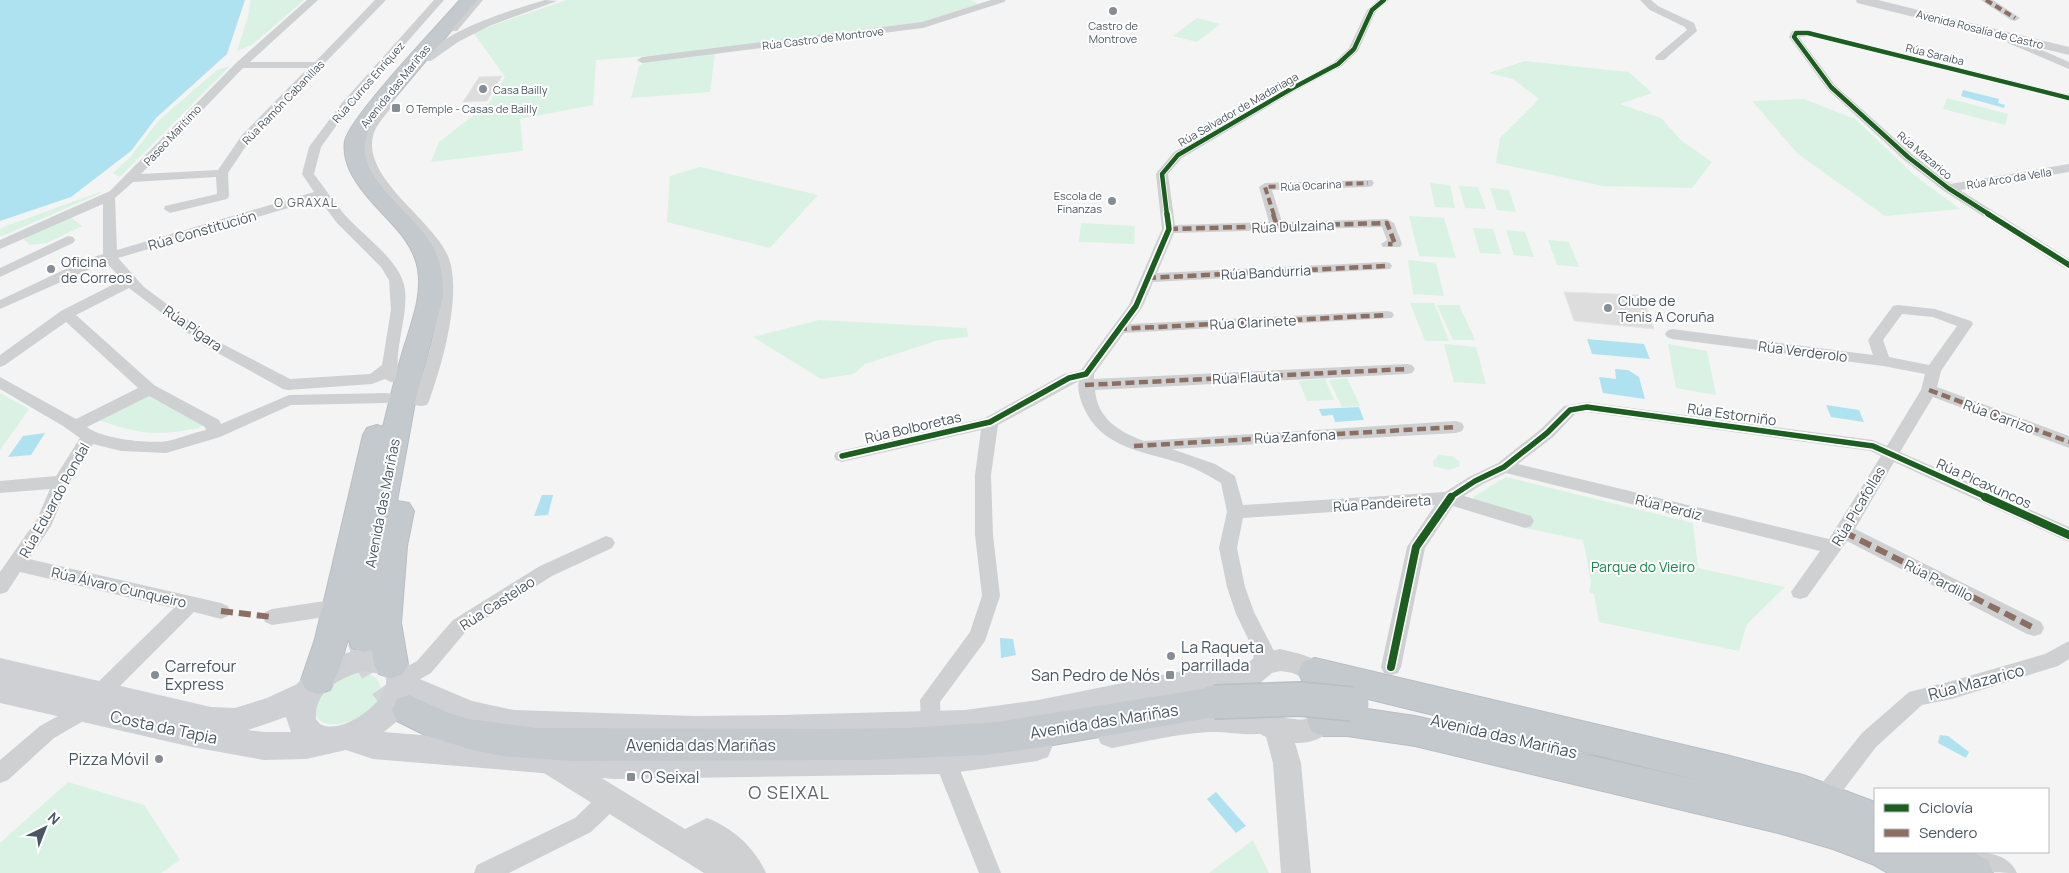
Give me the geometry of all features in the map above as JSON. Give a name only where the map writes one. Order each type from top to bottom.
[{"type":"highway","points":[[404,58],[407,49],[448,0]]},
{"type":"highway","name":"Avenida das Mariñas","points":[[364,639],[362,612],[367,577],[398,388],[416,295],[411,266],[401,248],[356,193],[346,177],[339,157],[341,138],[360,108],[404,58],[463,5]]},
{"type":"highway","name":"Avenida das Mariñas","points":[[398,388],[431,322],[431,270],[418,240],[362,174],[354,158],[356,140],[362,125],[373,111],[463,5]]},
{"type":"highway","points":[[312,686],[326,661],[338,607],[398,388]]},
{"type":"highway","points":[[398,388],[392,546],[386,623],[401,684]]},
{"type":"highway","points":[[1303,666],[1726,771],[1811,795],[1874,819]]},
{"type":"highway","name":"Avenida das Mariñas","points":[[401,684],[429,721],[460,732],[483,738],[516,741],[605,745],[870,745],[931,742],[1018,735],[1214,702],[1300,699],[1327,718],[1542,744],[1793,804],[1874,842]]},
{"type":"highway","points":[[1327,718],[1415,731],[1782,817],[1874,844]]},
{"type":"highway","name":"Avenida das Mariñas","points":[[1907,853],[1948,862]]},
{"type":"main road","points":[[1257,669],[1038,713],[965,723],[704,729],[514,723],[472,714],[444,704],[401,684],[380,659],[357,660],[333,670],[312,686],[301,704],[299,715],[301,724],[312,734],[373,745],[614,765],[945,760],[984,756],[1196,720],[1235,719],[1271,725]]},
{"type":"main road","name":"Costa da Tapia","points":[[0,670],[192,734],[264,746],[306,746],[338,738]]},
{"type":"main road","points":[[338,738],[361,732],[385,715],[394,705],[401,684]]},
{"type":"main road","name":"Costa da Tapia","points":[[0,690],[210,720],[235,721],[274,710],[312,686]]},
{"type":"street","name":"Paseo Marítimo","points":[[6,242],[109,197],[131,178],[240,66],[314,0]]},
{"type":"street","name":"Rúa Ramón Cabanillas","points":[[222,173],[246,138],[381,0]]},
{"type":"street","name":"Rúa Curros Enríquez","points":[[398,388],[399,292],[396,280],[387,266],[340,219],[308,174],[315,147],[345,106],[439,0]]},
{"type":"street","points":[[289,393],[322,398],[398,388],[435,362],[446,292],[441,256],[422,225],[382,182],[371,167],[365,146],[366,137],[378,117],[427,59],[463,5],[478,0]]},
{"type":"street","points":[[463,5],[472,20],[490,19],[509,12],[530,0]]},
{"type":"street","points":[[538,0],[553,0]]},
{"type":"street","points":[[427,59],[440,47],[464,34],[553,0]]},
{"type":"street","name":"Rúa Castro de Montrove","points":[[642,60],[923,25],[1001,0]]},
{"type":"street","name":"Rúa Salvador de Madariaga","points":[[1085,379],[1118,328],[1136,306],[1168,229],[1162,174],[1178,155],[1338,64],[1354,49],[1372,10],[1384,0]]},
{"type":"street","points":[[1645,0],[1654,8],[1690,25],[1692,31],[1660,58]]},
{"type":"street","name":"Avenida Rosalía de Castro","points":[[1862,0],[2069,51]]},
{"type":"street","points":[[1986,0],[2015,18]]},
{"type":"street","name":"Rúa Saraiba","points":[[1796,33],[1808,33],[2069,98]]},
{"type":"street","name":"Rúa Mazarico","points":[[1796,33],[1794,38],[1831,87],[1875,125],[1908,158],[1948,188],[2069,264]]},
{"type":"street","points":[[2011,37],[2012,41],[2069,66]]},
{"type":"street","points":[[240,66],[318,66]]},
{"type":"street","name":"Rúa Arco da Vella","points":[[1948,188],[2069,168]]},
{"type":"street","points":[[131,178],[222,173],[223,196],[170,209]]},
{"type":"street","name":"Rúa Ocarina","points":[[1277,226],[1265,188],[1368,183]]},
{"type":"street","name":"Rúa Constitución","points":[[0,305],[92,262],[322,194]]},
{"type":"street","points":[[109,197],[110,256]]},
{"type":"street","name":"Rúa Dulzaina","points":[[1168,229],[1387,223],[1395,244],[1388,244]]},
{"type":"street","points":[[0,272],[68,240]]},
{"type":"street","name":"Paseo Marítimo","points":[[6,242],[37,255]]},
{"type":"street","name":"Rúa Pígara","points":[[110,256],[114,264],[130,282],[210,343],[289,393]]},
{"type":"street","name":"Rúa Bandurria","points":[[1147,278],[1384,266]]},
{"type":"street","points":[[0,362],[66,314],[97,296],[130,282]]},
{"type":"street","name":"Rúa Picafollas","points":[[1800,592],[1839,539],[1930,390],[1933,371],[1966,324],[1935,313],[1898,308],[1876,340],[1883,361]]},
{"type":"street","points":[[66,314],[149,389],[213,424],[214,434]]},
{"type":"street","name":"Rúa Clarinete","points":[[1118,328],[1387,315]]},
{"type":"street","name":"Rúa Verderolo","points":[[1672,334],[1883,361],[1933,371]]},
{"type":"street","name":"Rúa Flauta","points":[[1085,379],[1407,369]]},
{"type":"street","points":[[0,382],[89,437],[121,445],[166,446],[214,434],[289,393],[297,383],[372,379],[381,375],[398,388]]},
{"type":"street","points":[[931,724],[930,700],[978,635],[991,596],[984,535],[983,475],[990,422],[1069,378],[1085,379],[1088,403],[1103,426],[1134,446],[1208,468],[1229,480],[1236,512],[1228,548],[1236,587],[1245,614],[1257,634],[1264,651],[1257,669],[1247,683],[1248,698],[1255,713],[1271,725],[1297,732],[1327,718]]},
{"type":"street","points":[[75,427],[149,389]]},
{"type":"street","name":"Rúa Carrizo","points":[[1930,390],[2069,442]]},
{"type":"street","name":"Rúa Estorniño","points":[[1504,467],[1547,433],[1570,410],[1588,407],[1873,446],[1890,454]]},
{"type":"street","name":"Rúa Bolboretas","points":[[842,456],[990,422]]},
{"type":"street","name":"Rúa Zanfona","points":[[1134,446],[1456,426]]},
{"type":"street","name":"Rúa Eduardo Pondal","points":[[0,587],[18,564],[45,521],[61,482],[89,437]]},
{"type":"street","name":"Rúa Picaxuncos","points":[[1890,454],[2069,535]]},
{"type":"street","points":[[1391,667],[1416,547],[1448,498],[1475,481],[1504,467]]},
{"type":"street","name":"Rúa Perdiz","points":[[1504,467],[1839,539]]},
{"type":"street","points":[[0,487],[61,482]]},
{"type":"street","name":"Rúa Pandeireta","points":[[1236,512],[1448,498],[1525,522]]},
{"type":"street","name":"Rúa Pardillo","points":[[1839,539],[2034,628]]},
{"type":"street","name":"Rúa Castelao","points":[[401,684],[424,667],[440,645],[460,625],[546,571],[606,544]]},
{"type":"street","name":"Rúa Álvaro Cunqueiro","points":[[18,564],[221,611]]},
{"type":"street","name":"Costa da Tapia","points":[[92,702],[190,604]]},
{"type":"street","points":[[272,617],[338,607]]},
{"type":"street","points":[[1257,634],[1324,681],[1329,691],[1331,702],[1327,718],[1298,740],[1288,763]]},
{"type":"street","name":"Rúa Mazarico","points":[[1830,790],[1869,740],[1916,698],[1952,690],[2051,660],[2069,649]]},
{"type":"street","points":[[1257,669],[1271,661],[1303,666]]},
{"type":"street","points":[[0,773],[47,732],[92,702]]},
{"type":"street","points":[[1271,725],[1288,763],[1296,873]]},
{"type":"street","points":[[945,760],[990,873]]},
{"type":"street","points":[[549,761],[731,873]]},
{"type":"street","points":[[1726,771],[1758,773],[1830,790],[1874,807]]},
{"type":"street","points":[[485,873],[583,826],[610,798]]},
{"type":"street","points":[[692,848],[696,838],[708,832],[720,838],[741,859],[751,873]]},
{"type":"street","name":"Avenida das Mariñas","points":[[1948,862],[2006,873]]},
{"type":"green space","points":[[250,0],[304,0],[252,45],[237,51],[249,13]]},
{"type":"green space","points":[[567,0],[970,0],[978,4],[922,22],[686,53],[596,60],[593,105],[520,119],[523,151],[431,162],[439,142],[489,103],[505,77],[473,32]]},
{"type":"green space","points":[[1197,18],[1220,24],[1197,42],[1173,36]]},
{"type":"green space","points":[[715,53],[710,92],[631,98],[639,66],[648,60]]},
{"type":"green space","points":[[1525,61],[1629,72],[1652,93],[1620,104],[1661,118],[1682,141],[1712,162],[1692,188],[1603,186],[1496,163],[1500,138],[1539,99],[1513,79],[1489,73]]},
{"type":"green space","points":[[230,66],[120,177],[113,173],[131,156],[159,120],[217,70]]},
{"type":"green space","points":[[1947,98],[2008,114],[2005,125],[1943,109]]},
{"type":"green space","points":[[1804,99],[1855,119],[1914,175],[1960,209],[1885,216],[1798,154],[1752,101]]},
{"type":"green space","points":[[700,167],[818,195],[770,248],[667,222],[670,176]]},
{"type":"green space","points":[[1430,183],[1450,185],[1455,208],[1435,207]]},
{"type":"green space","points":[[1459,186],[1478,187],[1486,209],[1465,208]]},
{"type":"green space","points":[[1490,188],[1509,190],[1516,212],[1497,210]]},
{"type":"green space","points":[[100,192],[0,237],[0,229],[6,226]]},
{"type":"green space","points":[[69,216],[82,226],[47,243],[30,245],[23,239]]},
{"type":"green space","points":[[1409,216],[1444,218],[1456,258],[1419,256]]},
{"type":"green space","points":[[1081,223],[1135,226],[1134,244],[1079,242]]},
{"type":"green space","points":[[1473,228],[1493,229],[1501,254],[1480,253]]},
{"type":"green space","points":[[1506,230],[1525,232],[1534,257],[1514,255]]},
{"type":"green space","points":[[1548,240],[1569,242],[1579,267],[1557,265]]},
{"type":"green space","points":[[1408,260],[1436,263],[1444,296],[1413,294]]},
{"type":"green space","points":[[1410,303],[1434,303],[1449,341],[1425,341]]},
{"type":"green space","points":[[1437,305],[1459,305],[1475,340],[1453,340]]},
{"type":"green space","points":[[819,320],[967,328],[968,337],[939,340],[865,364],[854,374],[821,379],[753,337]]},
{"type":"green space","points":[[1444,344],[1476,347],[1486,384],[1454,382]]},
{"type":"green space","points":[[1668,344],[1707,351],[1716,395],[1676,388]]},
{"type":"green space","points":[[1347,378],[1360,406],[1342,407],[1329,380]]},
{"type":"green space","points":[[1325,379],[1334,400],[1307,401],[1299,381]]},
{"type":"green space","points":[[0,393],[29,409],[0,450]]},
{"type":"green space","points":[[146,395],[202,425],[199,428],[184,431],[149,433],[126,429],[99,420]]},
{"type":"green space","points":[[1439,455],[1451,456],[1459,461],[1460,466],[1449,470],[1433,466],[1433,461]]},
{"type":"green space","name":"Parque do Vieiro","points":[[1506,477],[1693,523],[1698,568],[1785,587],[1747,624],[1739,651],[1599,622],[1594,594],[1589,592],[1591,581],[1583,540],[1525,528],[1525,521],[1474,502],[1473,497]]},
{"type":"green space","points":[[355,673],[374,676],[379,682],[381,692],[374,705],[355,719],[339,724],[330,724],[318,719],[315,713],[316,705],[323,691],[336,681]]},
{"type":"green space","points":[[68,782],[144,805],[180,860],[161,873],[0,873],[0,843]]},
{"type":"green space","points":[[1253,840],[1269,873],[1209,873]]},
{"type":"water","points":[[0,0],[245,0],[227,54],[156,118],[131,151],[71,197],[0,221]]},
{"type":"water","points":[[1963,90],[1999,99],[1998,103],[2005,105],[2004,108],[1961,96]]},
{"type":"water","points":[[1587,339],[1644,344],[1650,359],[1592,354]]},
{"type":"water","points":[[1615,369],[1628,370],[1639,377],[1645,399],[1603,393],[1599,377],[1616,379]]},
{"type":"water","points":[[1826,405],[1859,410],[1864,422],[1831,417]]},
{"type":"water","points":[[1359,407],[1364,420],[1335,422],[1333,415],[1322,416],[1319,409]]},
{"type":"water","points":[[45,433],[31,455],[8,457],[23,436]]},
{"type":"water","points":[[542,495],[553,495],[548,515],[534,516]]},
{"type":"water","points":[[1000,638],[1013,639],[1016,655],[1001,658]]},
{"type":"water","points":[[1940,735],[1948,736],[1969,752],[1966,758],[1938,743]]},
{"type":"water","points":[[1216,792],[1246,826],[1236,833],[1207,799]]},
{"type":"building","name":"Casa Bailly","points":[[502,76],[487,101],[463,102],[479,77]]},
{"type":"building","name":"Clube de Tenis A Coruña","points":[[1564,292],[1642,295],[1654,329],[1574,321]]},
{"type":"tunnel","points":[[364,640],[371,660],[381,678],[409,710]]},
{"type":"marked path","points":[[1986,0],[2015,18]]},
{"type":"marked path","points":[[1277,226],[1265,187],[1368,183]]},
{"type":"marked path","points":[[1169,229],[1387,223],[1395,244],[1388,244]]},
{"type":"marked path","points":[[1147,278],[1385,266]]},
{"type":"marked path","points":[[1118,329],[1387,315]]},
{"type":"marked path","points":[[1085,385],[1407,369]]},
{"type":"marked path","points":[[1929,390],[2069,442]]},
{"type":"marked path","points":[[1134,446],[1456,427]]},
{"type":"marked path","points":[[1844,532],[2034,628]]},
{"type":"marked path","points":[[221,611],[272,617]]},
{"type":"cycle path","points":[[842,456],[990,422],[1069,378],[1086,374],[1136,306],[1169,229],[1162,174],[1178,155],[1291,89],[1338,64],[1354,49],[1372,10],[1384,0]]},
{"type":"cycle path","points":[[2069,98],[1808,33],[1796,33],[1794,37],[1831,87],[1908,157],[1948,188],[2069,265]]},
{"type":"cycle path","points":[[1391,667],[1416,547],[1449,498],[1475,481],[1504,467],[1547,433],[1570,410],[1587,407],[1873,446],[2069,535]]},
{"type":"place","name":"Castro de Montrove","points":[[1113,11]]},
{"type":"place","name":"Casa Bailly","points":[[483,89]]},
{"type":"place","name":"O Temple - Casas de Bailly","points":[[396,108]]},
{"type":"place","name":"Escola de Finanzas","points":[[1112,201]]},
{"type":"place","name":"Oficina de Correos","points":[[51,269]]},
{"type":"place","name":"Clube de Tenis A Coruña","points":[[1608,308]]},
{"type":"place","name":"La Raqueta parrillada","points":[[1171,656]]},
{"type":"place","name":"Carrefour Express","points":[[155,675]]},
{"type":"place","name":"San Pedro de Nós","points":[[1170,675]]},
{"type":"place","name":"Pizza Móvil","points":[[159,759]]},
{"type":"place","name":"O Seixal","points":[[631,777]]},
{"type":"district","name":"O GRAXAL","points":[[306,202]]},
{"type":"district","name":"O SEIXAL","points":[[789,792]]}]
